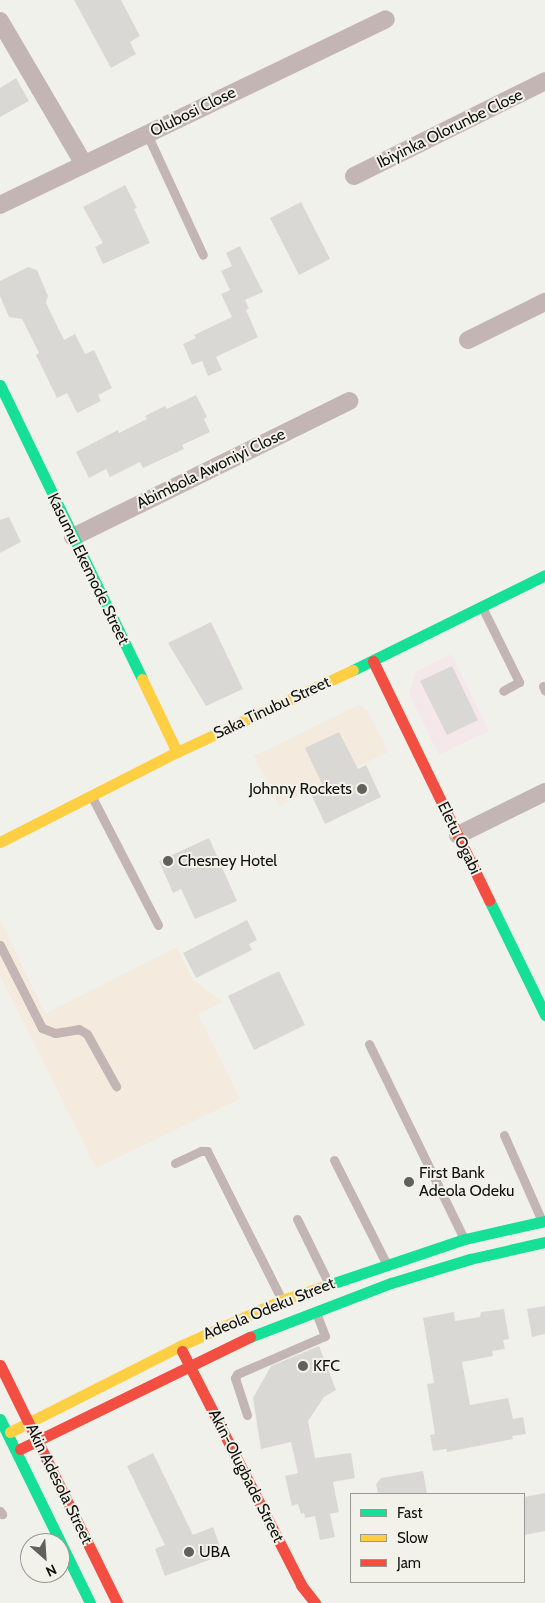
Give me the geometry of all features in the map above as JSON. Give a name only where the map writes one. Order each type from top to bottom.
[{"type":"street","name":"Olubosi Close","points":[[0,205],[386,19]]},
{"type":"street","points":[[0,21],[84,164]]},
{"type":"street","name":"Ibiyinka Olorunbe Close","points":[[354,176],[545,82]]},
{"type":"street","points":[[468,340],[545,302]]},
{"type":"street","name":"Kasumu Ekemode Street","points":[[0,386],[178,752]]},
{"type":"street","name":"Abimbola Awoniyi Close","points":[[73,537],[349,400]]},
{"type":"street","name":"Saka Tinubu Street","points":[[0,842],[178,752],[373,661],[481,605],[545,575]]},
{"type":"street","name":"Eletu Ogabi","points":[[373,661],[545,1015]]},
{"type":"street","points":[[458,835],[545,792]]},
{"type":"street","name":"Adeola Odeku Street","points":[[7,1433],[180,1346],[282,1300],[464,1239],[544,1221]]},
{"type":"street","name":"Adeola Odeku Street","points":[[12,1453],[257,1334],[315,1310],[391,1283],[470,1259],[545,1242]]},
{"type":"street","name":"Akin-Olugbade Street","points":[[180,1346],[301,1585],[315,1603]]},
{"type":"street","name":"Akin Adesola Street","points":[[0,1365],[117,1603]]},
{"type":"street","name":"Akin Adesola Street","points":[[0,1419],[7,1433],[12,1453],[90,1603]]},
{"type":"lane","points":[[147,134],[203,255]]},
{"type":"lane","points":[[481,605],[519,682],[503,691]]},
{"type":"lane","points":[[92,796],[158,925]]},
{"type":"lane","points":[[0,945],[42,1028],[55,1033],[79,1029],[87,1034],[116,1086]]},
{"type":"lane","points":[[369,1044],[464,1239]]},
{"type":"lane","points":[[504,1135],[544,1221]]},
{"type":"lane","points":[[175,1163],[202,1150],[207,1151],[282,1300]]},
{"type":"lane","points":[[334,1160],[386,1264]]},
{"type":"lane","points":[[297,1219],[329,1284]]},
{"type":"lane","points":[[247,1415],[235,1378],[236,1374],[325,1336],[315,1310]]},
{"type":"shaded area","points":[[451,654],[489,731],[439,755],[409,694],[415,672]]},
{"type":"shaded area","points":[[359,705],[367,710],[388,752],[279,806],[254,756]]},
{"type":"shaded area","points":[[0,919],[45,1014],[177,947],[193,980],[223,1002],[198,1014],[240,1099],[96,1168],[0,975]]},
{"type":"building","points":[[74,0],[121,0],[140,36],[130,42],[136,54],[111,68]]},
{"type":"building","points":[[16,78],[29,101],[0,117],[0,88]]},
{"type":"building","points":[[125,185],[137,208],[134,209],[150,243],[103,264],[95,247],[103,243],[83,207]]},
{"type":"building","points":[[301,202],[330,259],[299,275],[270,218]]},
{"type":"building","points":[[240,246],[263,292],[245,300],[249,309],[246,310],[258,337],[216,357],[222,370],[208,376],[202,361],[192,365],[183,344],[196,338],[194,335],[232,317],[221,294],[230,290],[221,271],[232,266],[226,253]]},
{"type":"building","points":[[28,267],[37,270],[48,296],[46,303],[64,340],[75,334],[85,354],[94,350],[112,388],[98,395],[101,401],[77,413],[67,393],[57,398],[36,355],[39,353],[22,319],[9,317],[0,296],[0,281]]},
{"type":"building","points":[[196,395],[207,417],[204,419],[210,432],[182,445],[184,449],[143,468],[140,462],[110,477],[106,469],[89,478],[76,452],[118,430],[119,433],[147,419],[145,416],[165,406],[167,409]]},
{"type":"building","points":[[9,517],[21,542],[0,553],[0,520]]},
{"type":"building","points":[[211,622],[243,689],[206,706],[168,643]]},
{"type":"building","points":[[452,666],[478,720],[447,735],[420,681]]},
{"type":"building","points":[[339,732],[358,769],[366,765],[381,797],[325,824],[310,792],[323,786],[305,748]]},
{"type":"building","points":[[209,838],[237,901],[195,919],[181,889],[173,893],[159,861]]},
{"type":"building","points":[[247,920],[257,940],[249,944],[252,950],[196,978],[183,953]]},
{"type":"building","points":[[279,971],[305,1025],[254,1050],[228,996]]},
{"type":"building","points":[[545,1306],[545,1334],[532,1337],[527,1309]]},
{"type":"building","points":[[504,1309],[509,1339],[503,1340],[505,1349],[492,1351],[493,1356],[462,1362],[470,1405],[508,1398],[513,1419],[523,1417],[526,1434],[512,1436],[513,1439],[447,1452],[446,1449],[433,1451],[430,1435],[435,1434],[427,1384],[434,1383],[423,1318],[454,1312],[455,1321],[480,1317],[481,1312]]},
{"type":"building","points":[[319,1346],[336,1390],[324,1397],[308,1421],[315,1458],[351,1453],[355,1478],[333,1482],[339,1512],[330,1514],[335,1537],[320,1540],[315,1516],[305,1518],[304,1513],[301,1514],[298,1504],[292,1506],[285,1476],[298,1473],[291,1442],[261,1449],[253,1398],[271,1366]]},
{"type":"building","points":[[153,1453],[193,1535],[213,1527],[223,1555],[165,1576],[155,1549],[165,1545],[127,1466]]},
{"type":"building","points":[[423,1471],[427,1493],[378,1493],[376,1484],[381,1478]]},
{"type":"building","points":[[545,1493],[545,1531],[525,1535],[525,1497]]},
{"type":"traffic: fast","points":[[0,385],[142,679]]},
{"type":"traffic: fast","points":[[353,670],[545,575]]},
{"type":"traffic: fast","points":[[489,900],[545,1015]]},
{"type":"traffic: fast","points":[[325,1286],[465,1239],[545,1221]]},
{"type":"traffic: fast","points":[[250,1337],[391,1283],[470,1259],[545,1242]]},
{"type":"traffic: fast","points":[[0,1419],[90,1603]]},
{"type":"traffic: slow","points":[[0,842],[177,752],[353,670]]},
{"type":"traffic: slow","points":[[142,679],[177,752]]},
{"type":"traffic: slow","points":[[10,1432],[180,1346],[282,1300],[325,1286]]},
{"type":"traffic: jam","points":[[373,661],[489,900]]},
{"type":"traffic: jam","points":[[20,1449],[250,1337]]},
{"type":"traffic: jam","points":[[182,1351],[301,1585],[315,1603]]},
{"type":"traffic: jam","points":[[0,1365],[117,1603]]},
{"type":"place","name":"Johnny Rockets","points":[[362,789]]},
{"type":"place","name":"Chesney Hotel","points":[[168,861]]},
{"type":"place","name":"First Bank Adeola Odeku","points":[[409,1182]]},
{"type":"place","name":"KFC","points":[[303,1366]]},
{"type":"place","name":"UBA","points":[[189,1552]]}]
